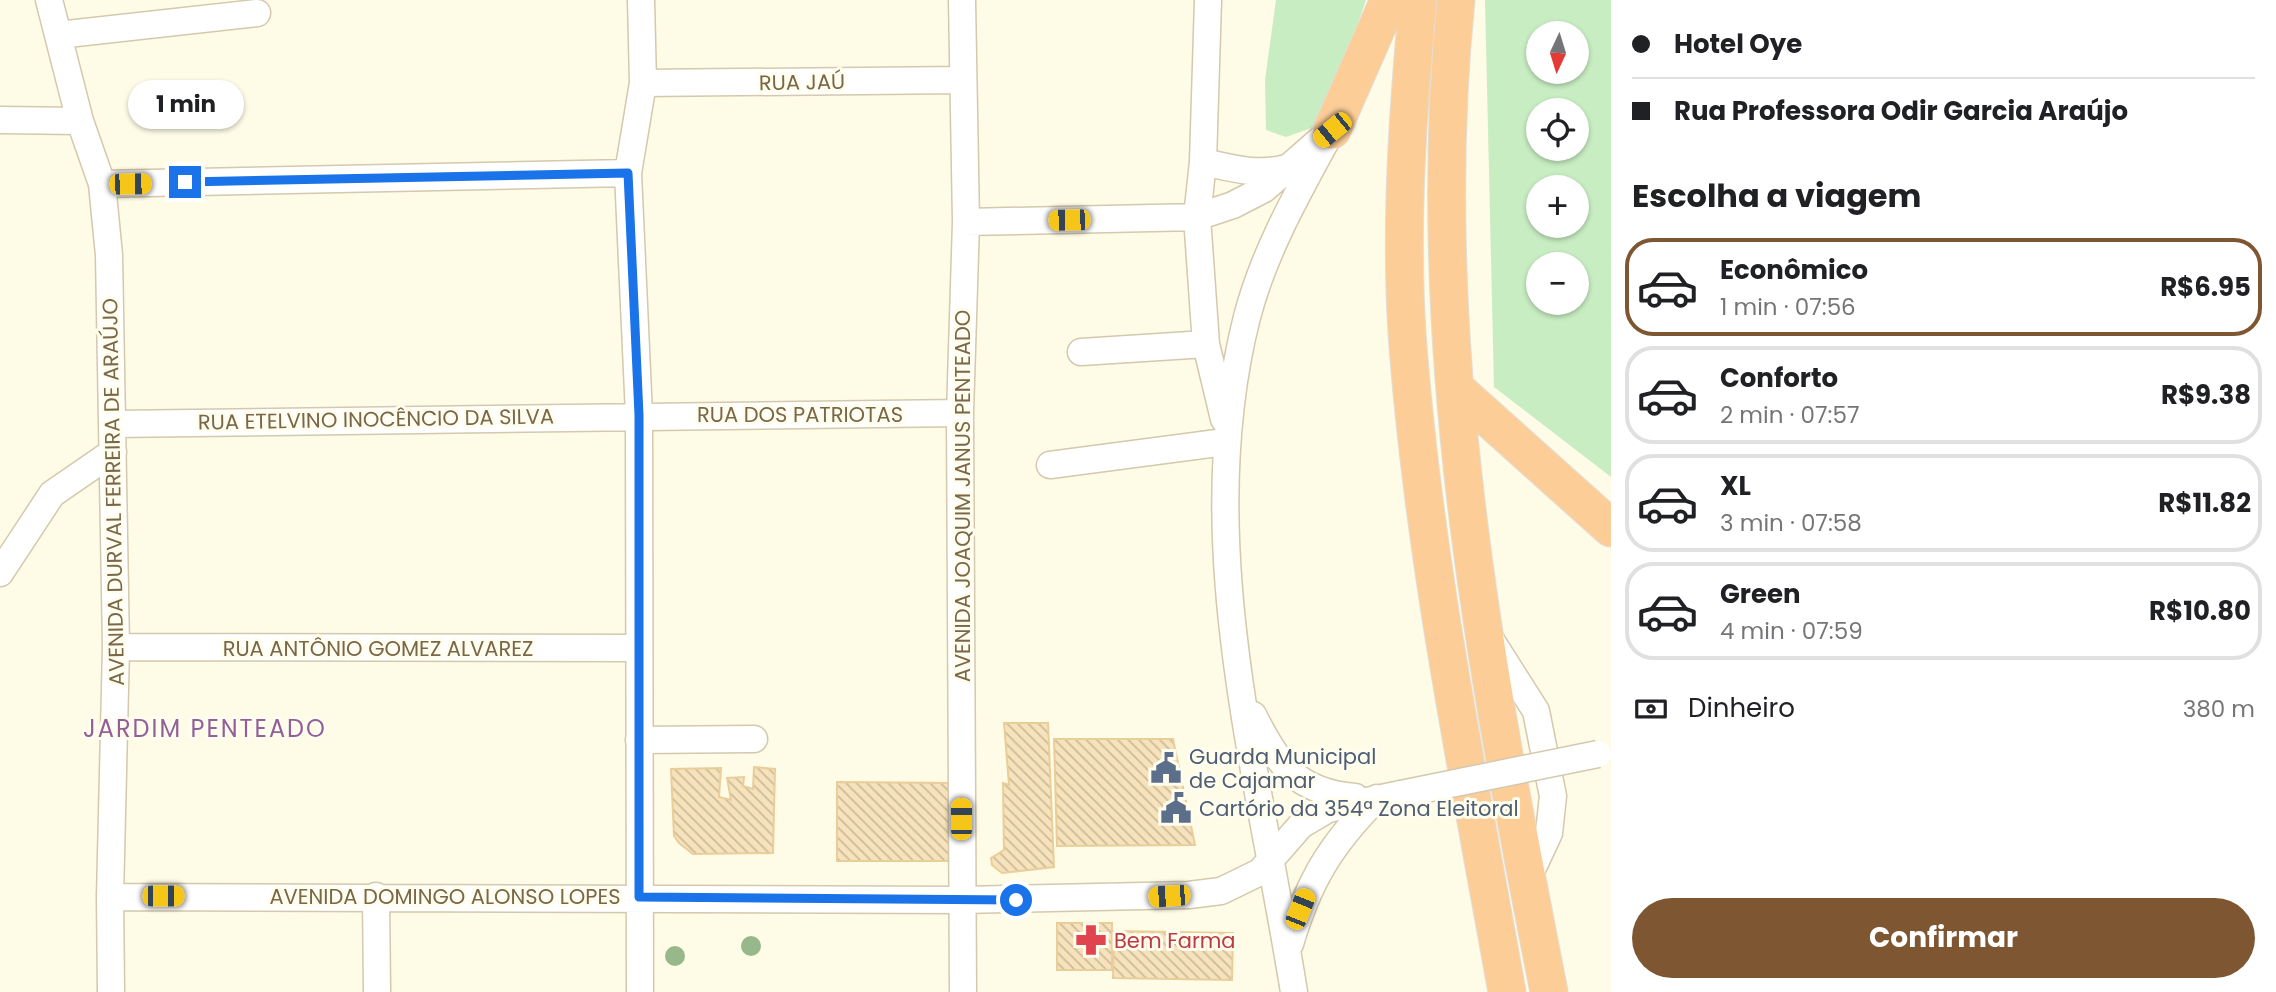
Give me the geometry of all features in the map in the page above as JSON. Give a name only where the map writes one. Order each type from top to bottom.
[{"type":"highway","points":[[1332,130],[1389,0]]},
{"type":"highway","points":[[1418,0],[1408,103],[1405,215],[1408,344],[1436,587],[1507,992]]},
{"type":"highway","points":[[1456,0],[1446,220],[1456,389],[1470,544],[1482,626],[1549,992]]},
{"type":"highway","points":[[1456,389],[1611,528]]},
{"type":"street","name":"AVENIDA DURVAL FERREIRA DE ARAÚJO","points":[[49,0],[80,121],[102,184],[110,267],[116,647],[110,897],[111,992]]},
{"type":"street","points":[[640,992],[639,415],[628,173],[643,83],[641,0]]},
{"type":"street","name":"AVENIDA JOAQUIM JANUS PENTEADO","points":[[962,0],[966,222],[960,413],[963,992]]},
{"type":"street","points":[[1208,0],[1203,162],[1198,217],[1206,344],[1226,435]]},
{"type":"street","points":[[58,35],[257,13]]},
{"type":"street","name":"RUA JAÚ","points":[[643,83],[962,80]]},
{"type":"street","points":[[0,120],[80,121]]},
{"type":"street","points":[[966,222],[1198,217],[1249,198],[1264,189],[1332,130]]},
{"type":"street","points":[[1294,992],[1239,689],[1224,480],[1226,435],[1247,316],[1263,271],[1297,195],[1332,130]]},
{"type":"street","points":[[1203,162],[1253,173],[1286,168]]},
{"type":"street","points":[[102,184],[628,173]]},
{"type":"street","points":[[1081,352],[1206,344]]},
{"type":"street","name":"RUA DOS PATRIOTAS","points":[[639,415],[960,413]]},
{"type":"street","name":"RUA ETELVINO INOCÊNCIO DA SILVA","points":[[112,424],[639,415]]},
{"type":"street","points":[[1050,465],[1226,435]]},
{"type":"street","points":[[0,573],[37,511],[52,494],[113,452]]},
{"type":"street","name":"RUA ANTÔNIO GOMEZ ALVAREZ","points":[[116,647],[639,648]]},
{"type":"street","points":[[1239,689],[1269,746],[1295,778],[1330,795],[1389,796]]},
{"type":"street","points":[[639,740],[754,739]]},
{"type":"street","name":"AVENIDA DOMINGO ALONSO LOPES","points":[[110,897],[962,900],[1150,897],[1210,892],[1241,883],[1259,872],[1287,838],[1310,818],[1328,809],[1604,752]]},
{"type":"street","points":[[1288,949],[1308,890],[1325,858],[1350,825],[1389,796]]},
{"type":"street","points":[[376,896],[377,992]]},
{"type":"green space","points":[[1276,0],[1366,0],[1334,92],[1314,127],[1286,137],[1266,130],[1265,80]]},
{"type":"green space","points":[[1485,0],[1611,0],[1611,477],[1494,387]]},
{"type":"building","points":[[1004,723],[1048,723],[1054,867],[1002,873],[992,865],[991,858],[1004,850],[1003,783],[1009,785]]},
{"type":"building","points":[[1054,739],[1173,739],[1195,845],[1057,846]]},
{"type":"building","points":[[754,767],[775,769],[773,853],[693,854],[679,843],[674,836],[671,769],[721,768],[719,797],[731,800],[727,778],[744,777],[743,786],[753,789]]},
{"type":"building","points":[[837,782],[950,783],[949,861],[837,861]]},
{"type":"building","points":[[1057,923],[1112,923],[1112,970],[1057,970]]},
{"type":"building","points":[[1114,931],[1233,933],[1232,980],[1113,978]]},
{"type":"place","name":"Guarda Municipal de Cajamar","points":[[1166,768]]},
{"type":"place","name":"Cartório da 354ª Zona Eleitoral","points":[[1176,808]]},
{"type":"place","name":"Bem Farma","points":[[1091,940]]},
{"type":"district","name":"JARDIM PENTEADO","points":[[205,728]]},
{"type":"route","points":[[185,182],[628,173],[639,415],[639,897],[1016,900]]}]
